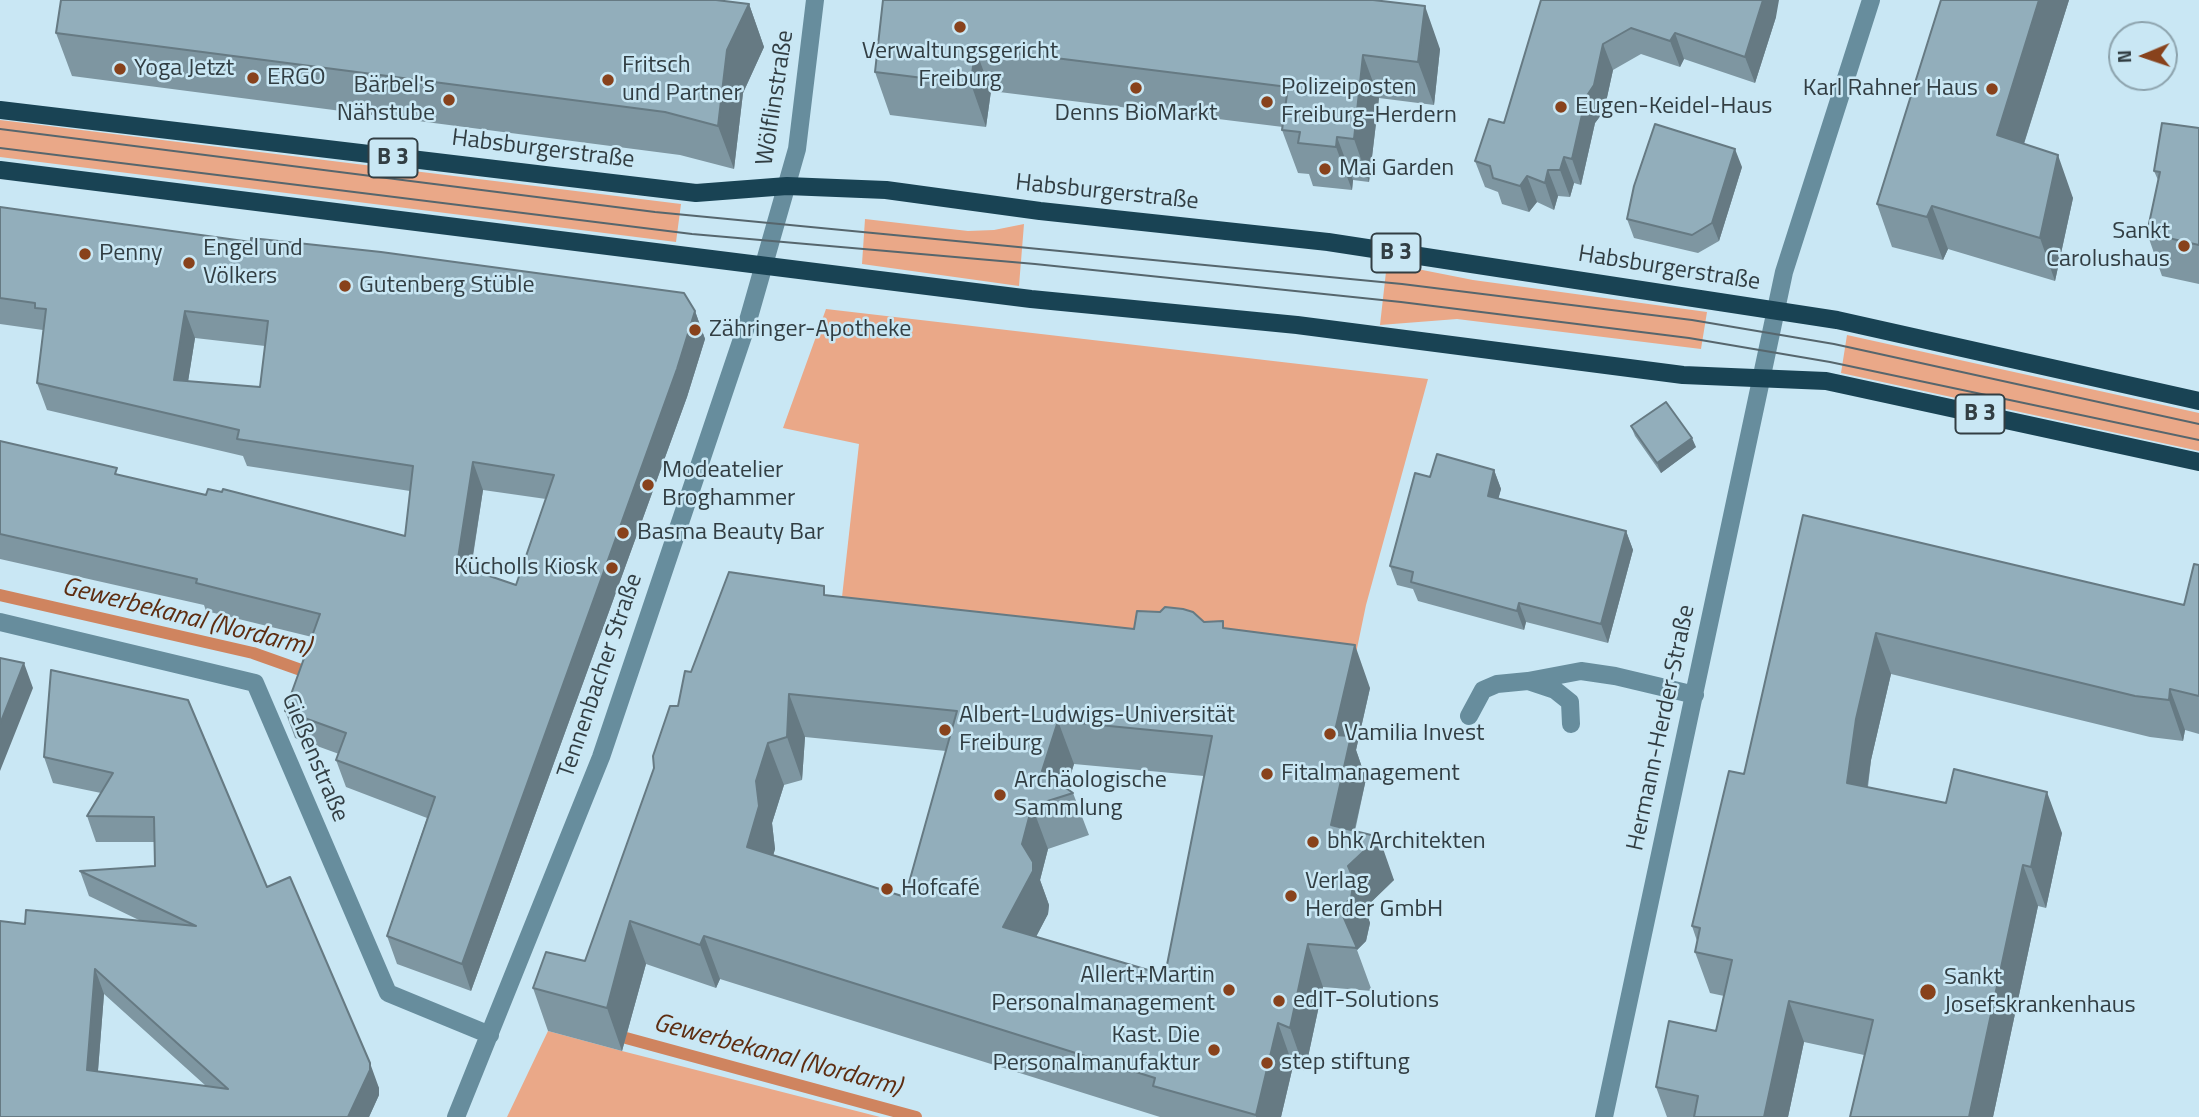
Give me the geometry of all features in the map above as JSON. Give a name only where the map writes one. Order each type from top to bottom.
[{"type":"main road","name":"Habsburgerstraße","points":[[0,110],[696,193],[787,186],[886,190],[1040,211],[1328,242],[1851,323],[2199,401]]},
{"type":"main road","name":"B 3","points":[[0,170],[1031,299],[1297,325],[1683,375],[1826,381],[2199,461]]},
{"type":"street","name":"Wölflinstraße","points":[[770,242],[787,186],[802,119],[815,0]]},
{"type":"street","name":"Hermann-Herder-Straße","points":[[1604,1117],[1784,272],[1871,0]]},
{"type":"street","name":"Tennenbacher Straße","points":[[456,1117],[601,757],[747,324],[770,242]]},
{"type":"street","name":"Gießenstraße","points":[[0,622],[255,683],[388,993],[490,1035]]},
{"type":"street","points":[[1469,716],[1483,690],[1497,684],[1581,671],[1615,676],[1695,695]]},
{"type":"street","points":[[1528,681],[1555,690],[1570,702],[1571,724]]},
{"type":"shaded area","points":[[0,120],[681,204],[676,242],[0,157]]},
{"type":"shaded area","points":[[865,219],[968,231],[994,230],[1024,224],[1019,286],[862,264]]},
{"type":"shaded area","points":[[1387,263],[1473,280],[1707,312],[1701,349],[1457,319],[1380,325]]},
{"type":"shaded area","points":[[826,309],[1428,379],[1366,605],[1355,658],[842,597],[859,444],[783,428]]},
{"type":"shaded area","points":[[1847,335],[2199,413],[2199,451],[1841,373]]},
{"type":"shaded area","points":[[548,1031],[622,1051],[880,1117],[507,1117]]},
{"type":"building","points":[[61,0],[716,0],[749,4],[727,50],[718,126],[665,112],[56,33]]},
{"type":"building","points":[[883,0],[1373,0],[1425,6],[1418,62],[1363,55],[1354,139],[1337,137],[1336,147],[1298,143],[1300,132],[1282,130],[1288,87],[975,48],[971,84],[875,72]]},
{"type":"building","name":"Eugen-Keidel-Haus","points":[[1541,0],[1763,0],[1745,57],[1675,33],[1670,41],[1631,28],[1603,44],[1594,85],[1586,97],[1572,159],[1564,157],[1560,170],[1548,170],[1545,183],[1527,176],[1520,186],[1493,178],[1490,166],[1475,161],[1489,119],[1504,123]]},
{"type":"building","name":"Karl Rahner Haus","points":[[1941,0],[2039,0],[1997,135],[2058,155],[2040,238],[1932,206],[1927,217],[1877,204]]},
{"type":"building","points":[[2162,123],[2199,128],[2199,245],[2147,233],[2160,172],[2154,171]]},
{"type":"building","points":[[1655,124],[1735,149],[1712,223],[1692,235],[1627,219],[1634,186]]},
{"type":"building","points":[[0,207],[251,242],[251,238],[381,252],[684,293],[695,311],[677,369],[462,964],[387,936],[435,797],[336,760],[346,733],[285,711],[320,614],[196,583],[197,579],[0,534],[0,441],[117,468],[115,474],[206,495],[208,489],[222,492],[223,489],[405,536],[413,466],[237,439],[239,430],[37,383],[46,309],[35,308],[35,303],[0,298]],"holes":[[[185,311],[268,321],[260,387],[174,380]],[[473,462],[554,475],[516,585],[457,565]]]},
{"type":"building","points":[[1666,402],[1692,438],[1657,463],[1631,426]]},
{"type":"building","points":[[1437,454],[1494,470],[1488,496],[1626,531],[1601,624],[1519,603],[1517,611],[1411,582],[1413,572],[1390,566],[1415,473],[1430,477]]},
{"type":"building","points":[[1803,515],[2184,605],[2194,564],[2199,565],[2199,696],[2170,689],[2169,700],[2135,696],[1876,633],[1856,719],[1847,783],[1946,803],[1954,769],[2047,792],[2031,867],[2023,865],[1969,1117],[1850,1117],[1873,1020],[1789,1001],[1764,1117],[1694,1117],[1698,1096],[1656,1087],[1669,1021],[1716,1031],[1732,960],[1695,952],[1700,928],[1692,926],[1729,771],[1744,774]]},
{"type":"building","points":[[729,572],[824,586],[824,595],[1134,629],[1137,611],[1160,612],[1165,607],[1183,609],[1193,612],[1204,622],[1223,621],[1223,628],[1355,645],[1334,735],[1351,736],[1331,825],[1379,837],[1348,866],[1354,880],[1351,898],[1340,909],[1357,948],[1308,944],[1290,1028],[1278,1023],[1256,1115],[1153,1086],[1155,1078],[704,936],[700,945],[630,921],[607,1008],[533,988],[546,952],[585,961],[654,768],[653,756],[670,706],[678,706],[685,671],[691,672]],"holes":[[[789,694],[957,711],[905,897],[747,847],[759,806],[756,781],[768,743],[787,737]],[[1058,721],[1212,736],[1165,975],[1003,927],[1033,871],[1033,862],[1022,844],[1032,806],[1073,793],[1042,771]]]},
{"type":"building","points":[[0,658],[24,663],[0,724]]},
{"type":"building","points":[[51,670],[188,700],[267,887],[290,877],[370,1063],[370,1070],[348,1117],[0,1117],[0,921],[25,924],[26,910],[196,926],[80,871],[155,866],[154,817],[87,816],[113,773],[44,757]],"holes":[[[95,969],[228,1089],[87,1070]]]},
{"type":"waterway","name":"Gewerbekanal (Nordarm)","points":[[0,595],[253,653],[315,675]]},
{"type":"waterway","name":"Gewerbekanal (Nordarm)","points":[[626,1038],[916,1117]]},
{"type":"tram line","points":[[0,129],[655,212],[1402,284],[1692,320],[1834,344],[2199,424]]},
{"type":"tram line","points":[[0,148],[692,234],[1035,264],[1401,302],[1689,338],[1830,362],[2199,440]]},
{"type":"place","name":"Verwaltungsgericht Freiburg","points":[[960,27]]},
{"type":"place","name":"Yoga Jetzt","points":[[120,69]]},
{"type":"place","name":"ERGO","points":[[253,78]]},
{"type":"place","name":"Fritsch und Partner","points":[[608,80]]},
{"type":"place","name":"Denns BioMarkt","points":[[1136,88]]},
{"type":"place","name":"Karl Rahner Haus","points":[[1992,89]]},
{"type":"place","name":"Bärbel's Nähstube","points":[[449,100]]},
{"type":"place","name":"Polizeiposten Freiburg-Herdern","points":[[1267,102]]},
{"type":"place","name":"Eugen-Keidel-Haus","points":[[1561,107]]},
{"type":"place","name":"Mai Garden","points":[[1325,169]]},
{"type":"place","name":"Sankt Carolushaus","points":[[2184,246]]},
{"type":"place","name":"Penny","points":[[85,254]]},
{"type":"place","name":"Engel und Völkers","points":[[189,263]]},
{"type":"place","name":"Gutenberg Stüble","points":[[345,286]]},
{"type":"place","name":"Zähringer-Apotheke","points":[[695,330]]},
{"type":"place","name":"Modeatelier Broghammer","points":[[648,485]]},
{"type":"place","name":"Basma Beauty Bar","points":[[623,533]]},
{"type":"place","name":"Kücholls Kiosk","points":[[612,568]]},
{"type":"place","name":"Albert-Ludwigs-Universität Freiburg","points":[[945,730]]},
{"type":"place","name":"Vamilia Invest","points":[[1330,734]]},
{"type":"place","name":"Fitalmanagement","points":[[1267,774]]},
{"type":"place","name":"Archäologische Sammlung","points":[[1000,795]]},
{"type":"place","name":"bhk Architekten","points":[[1313,842]]},
{"type":"place","name":"Hofcafé","points":[[887,889]]},
{"type":"place","name":"Verlag Herder GmbH","points":[[1291,896]]},
{"type":"place","name":"Allert+Martin Personalmanagement","points":[[1229,990]]},
{"type":"place","name":"Sankt Josefskrankenhaus","points":[[1928,992]]},
{"type":"place","name":"edIT-Solutions","points":[[1279,1001]]},
{"type":"place","name":"Kast. Die Personalmanufaktur","points":[[1214,1050]]},
{"type":"place","name":"step stiftung","points":[[1267,1063]]}]
